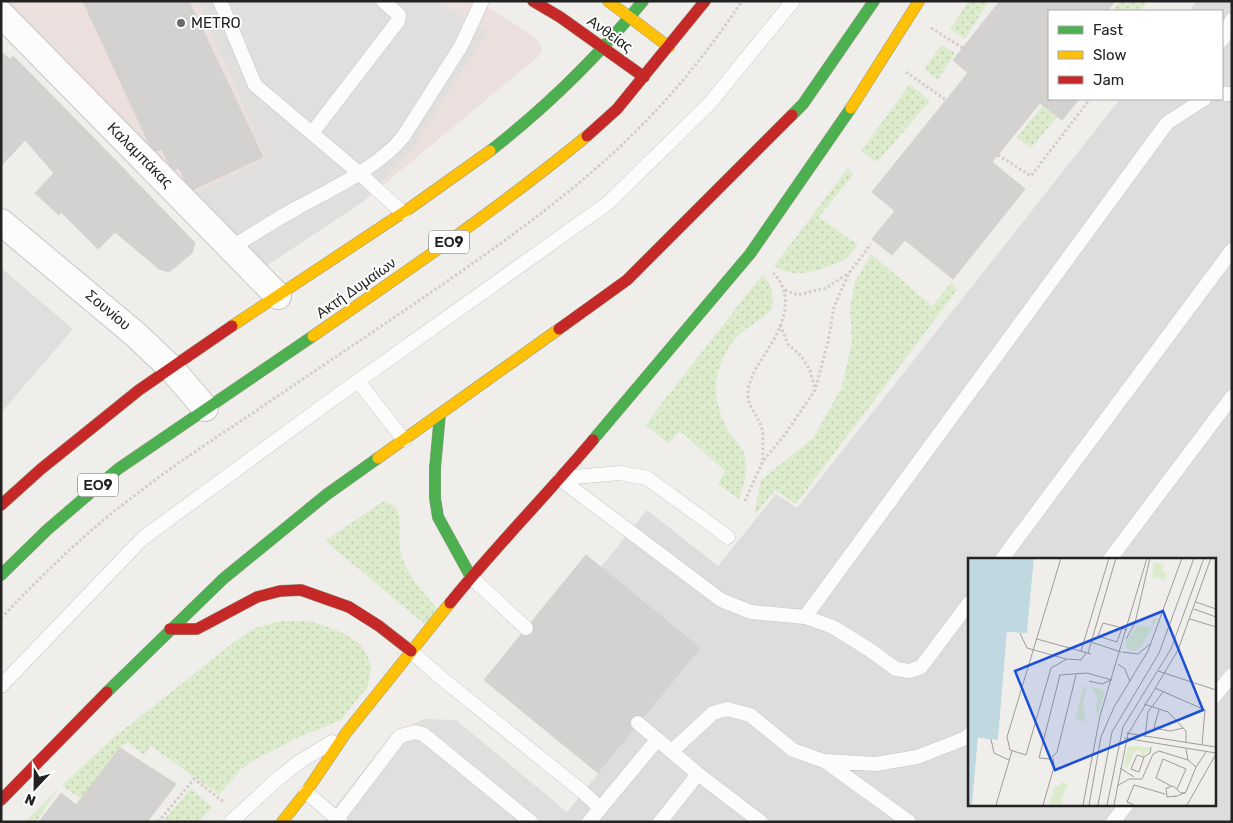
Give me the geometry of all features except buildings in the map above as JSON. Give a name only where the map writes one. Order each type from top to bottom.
[{"type":"main road","name":"Ανθείας","points":[[534,1],[605,48],[644,77]]},
{"type":"main road","name":"Ανθείας","points":[[608,1],[669,47]]},
{"type":"main road","points":[[1,505],[81,437],[146,386],[403,214],[464,171],[530,120],[605,48],[643,1]]},
{"type":"main road","name":"Ακτή Δυμαίων","points":[[1,575],[47,530],[118,469],[435,252],[521,190],[595,130],[617,109],[705,1]]},
{"type":"main road","points":[[1,800],[170,629],[223,579],[326,495],[440,414],[463,395],[627,280],[803,104],[874,1]]},
{"type":"main road","points":[[282,822],[306,792],[346,733],[471,577],[560,479],[750,254],[856,101],[919,1]]},
{"type":"main road","points":[[440,414],[435,468],[435,498],[438,517],[471,577]]},
{"type":"main road","points":[[170,629],[197,629],[257,597],[280,591],[301,590],[324,596],[349,607],[379,626],[411,651]]},
{"type":"street","name":"Καλαμπάκας","points":[[1,14],[278,296]]},
{"type":"street","name":"Σουνίου","points":[[1,222],[128,328],[171,368],[205,408]]},
{"type":"lane","points":[[220,1],[255,85],[359,173],[403,214]]},
{"type":"lane","points":[[312,133],[398,21],[399,14],[382,1]]},
{"type":"lane","points":[[231,248],[359,173],[389,153],[403,138],[461,46],[482,1]]},
{"type":"lane","points":[[1,686],[143,538],[358,381],[608,203],[710,103],[793,1]]},
{"type":"lane","points":[[1223,38],[1232,20]]},
{"type":"lane","points":[[805,617],[1167,123],[1202,100]]},
{"type":"lane","points":[[1003,558],[1232,250]]},
{"type":"lane","points":[[358,381],[404,440]]},
{"type":"lane","points":[[1111,558],[1232,397]]},
{"type":"lane","points":[[560,479],[620,474],[647,478],[728,537]]},
{"type":"lane","points":[[560,479],[721,600],[751,612],[805,617],[833,627],[896,668],[909,672],[921,667],[968,604]]},
{"type":"lane","points":[[471,577],[526,628]]},
{"type":"lane","points":[[411,651],[440,678],[583,792],[600,808]]},
{"type":"lane","points":[[1216,695],[1232,675]]},
{"type":"lane","points":[[672,752],[713,713],[727,709],[750,715],[793,750],[824,760],[876,764],[917,757],[968,736]]},
{"type":"lane","points":[[638,723],[698,774],[760,822]]},
{"type":"lane","points":[[306,792],[339,820],[400,736],[415,732],[423,734],[531,822]]},
{"type":"lane","points":[[235,818],[299,762],[346,733]]},
{"type":"lane","points":[[589,822],[657,740]]},
{"type":"lane","points":[[824,760],[909,822]]},
{"type":"lane","points":[[660,822],[698,774]]},
{"type":"lane","points":[[1113,822],[1125,806]]},
{"type":"path","points":[[911,16],[962,48]]},
{"type":"path","points":[[884,57],[946,100]]},
{"type":"path","points":[[998,154],[1031,176],[1089,100]]},
{"type":"path","points":[[745,501],[763,460],[784,436],[815,390],[828,342],[834,307],[849,272],[871,244]]},
{"type":"path","points":[[750,254],[776,275],[785,290],[786,310],[771,345],[757,366],[748,390],[749,406],[762,428],[763,460]]},
{"type":"path","points":[[785,290],[798,294],[826,288],[849,272]]},
{"type":"path","points":[[780,325],[788,344],[801,356],[810,370],[815,390]]},
{"type":"path","points":[[158,822],[194,779],[235,818]]},
{"type":"shaded area","points":[[5,1],[477,1],[534,36],[542,48],[539,56],[364,201],[266,266]]},
{"type":"shaded area","points":[[198,1],[437,1],[487,32],[413,148],[364,201],[266,266],[193,194],[266,158]]},
{"type":"shaded area","points":[[1,268],[73,329],[1,413]]},
{"type":"shaded area","points":[[424,719],[456,720],[567,812],[559,822],[323,822],[392,734]]},
{"type":"green space","points":[[969,1],[989,1],[965,39],[950,29]]},
{"type":"green space","points":[[1120,1],[1143,1],[1146,4],[1141,10],[1112,10]]},
{"type":"green space","points":[[941,45],[955,53],[938,79],[924,70]]},
{"type":"green space","points":[[910,84],[930,101],[877,162],[861,151]]},
{"type":"green space","points":[[1043,106],[1057,117],[1031,148],[1017,137]]},
{"type":"green space","points":[[848,168],[853,175],[819,217],[858,245],[845,260],[819,270],[797,274],[774,266]]},
{"type":"green space","points":[[871,254],[932,306],[951,283],[957,290],[796,504],[775,490],[754,516],[761,480],[813,438],[841,389],[852,344],[850,308],[855,282]]},
{"type":"green space","points":[[762,275],[772,290],[772,309],[734,340],[721,362],[716,384],[722,418],[745,457],[745,476],[739,499],[718,484],[725,471],[680,431],[668,443],[645,425]]},
{"type":"green space","points":[[382,502],[392,504],[397,509],[400,547],[405,565],[425,595],[438,609],[426,625],[325,541]]},
{"type":"green space","points":[[280,621],[317,623],[341,632],[362,646],[371,667],[368,686],[341,720],[301,736],[256,759],[241,769],[219,795],[151,746],[144,755],[128,742],[120,748],[81,799],[62,785],[112,739],[238,639],[255,628]]},
{"type":"green space","points":[[58,789],[36,822],[25,822]]},
{"type":"green space","points":[[191,789],[212,807],[199,822],[162,822]]},
{"type":"pier","points":[[1197,1],[1232,1],[1232,822],[559,822],[700,648],[601,567],[647,510],[718,566],[776,494],[797,508],[1119,100],[1223,100],[1223,10],[1190,10]]},
{"type":"traffic: fast","points":[[490,151],[552,99],[608,42],[643,1]]},
{"type":"traffic: fast","points":[[792,115],[803,104],[874,1]]},
{"type":"traffic: fast","points":[[593,440],[750,254],[851,108]]},
{"type":"traffic: fast","points":[[1,575],[47,530],[118,469],[313,336]]},
{"type":"traffic: fast","points":[[440,414],[435,468],[435,498],[438,517],[471,577]]},
{"type":"traffic: fast","points":[[107,692],[223,579],[326,495],[378,458]]},
{"type":"traffic: slow","points":[[608,1],[669,47]]},
{"type":"traffic: slow","points":[[851,108],[919,1]]},
{"type":"traffic: slow","points":[[313,336],[486,214],[587,136]]},
{"type":"traffic: slow","points":[[232,326],[410,208],[490,151]]},
{"type":"traffic: slow","points":[[378,458],[559,329]]},
{"type":"traffic: slow","points":[[282,822],[306,792],[346,733],[450,603]]},
{"type":"traffic: jam","points":[[533,1],[560,17],[644,77]]},
{"type":"traffic: jam","points":[[587,136],[617,109],[705,1]]},
{"type":"traffic: jam","points":[[559,329],[627,280],[792,115]]},
{"type":"traffic: jam","points":[[1,505],[41,469],[139,390],[232,326]]},
{"type":"traffic: jam","points":[[450,603],[593,440]]},
{"type":"traffic: jam","points":[[170,629],[197,629],[257,597],[280,591],[301,590],[349,607],[379,626],[411,651]]},
{"type":"traffic: jam","points":[[1,800],[107,692]]},
{"type":"place","name":"METRO","points":[[181,23]]}]
